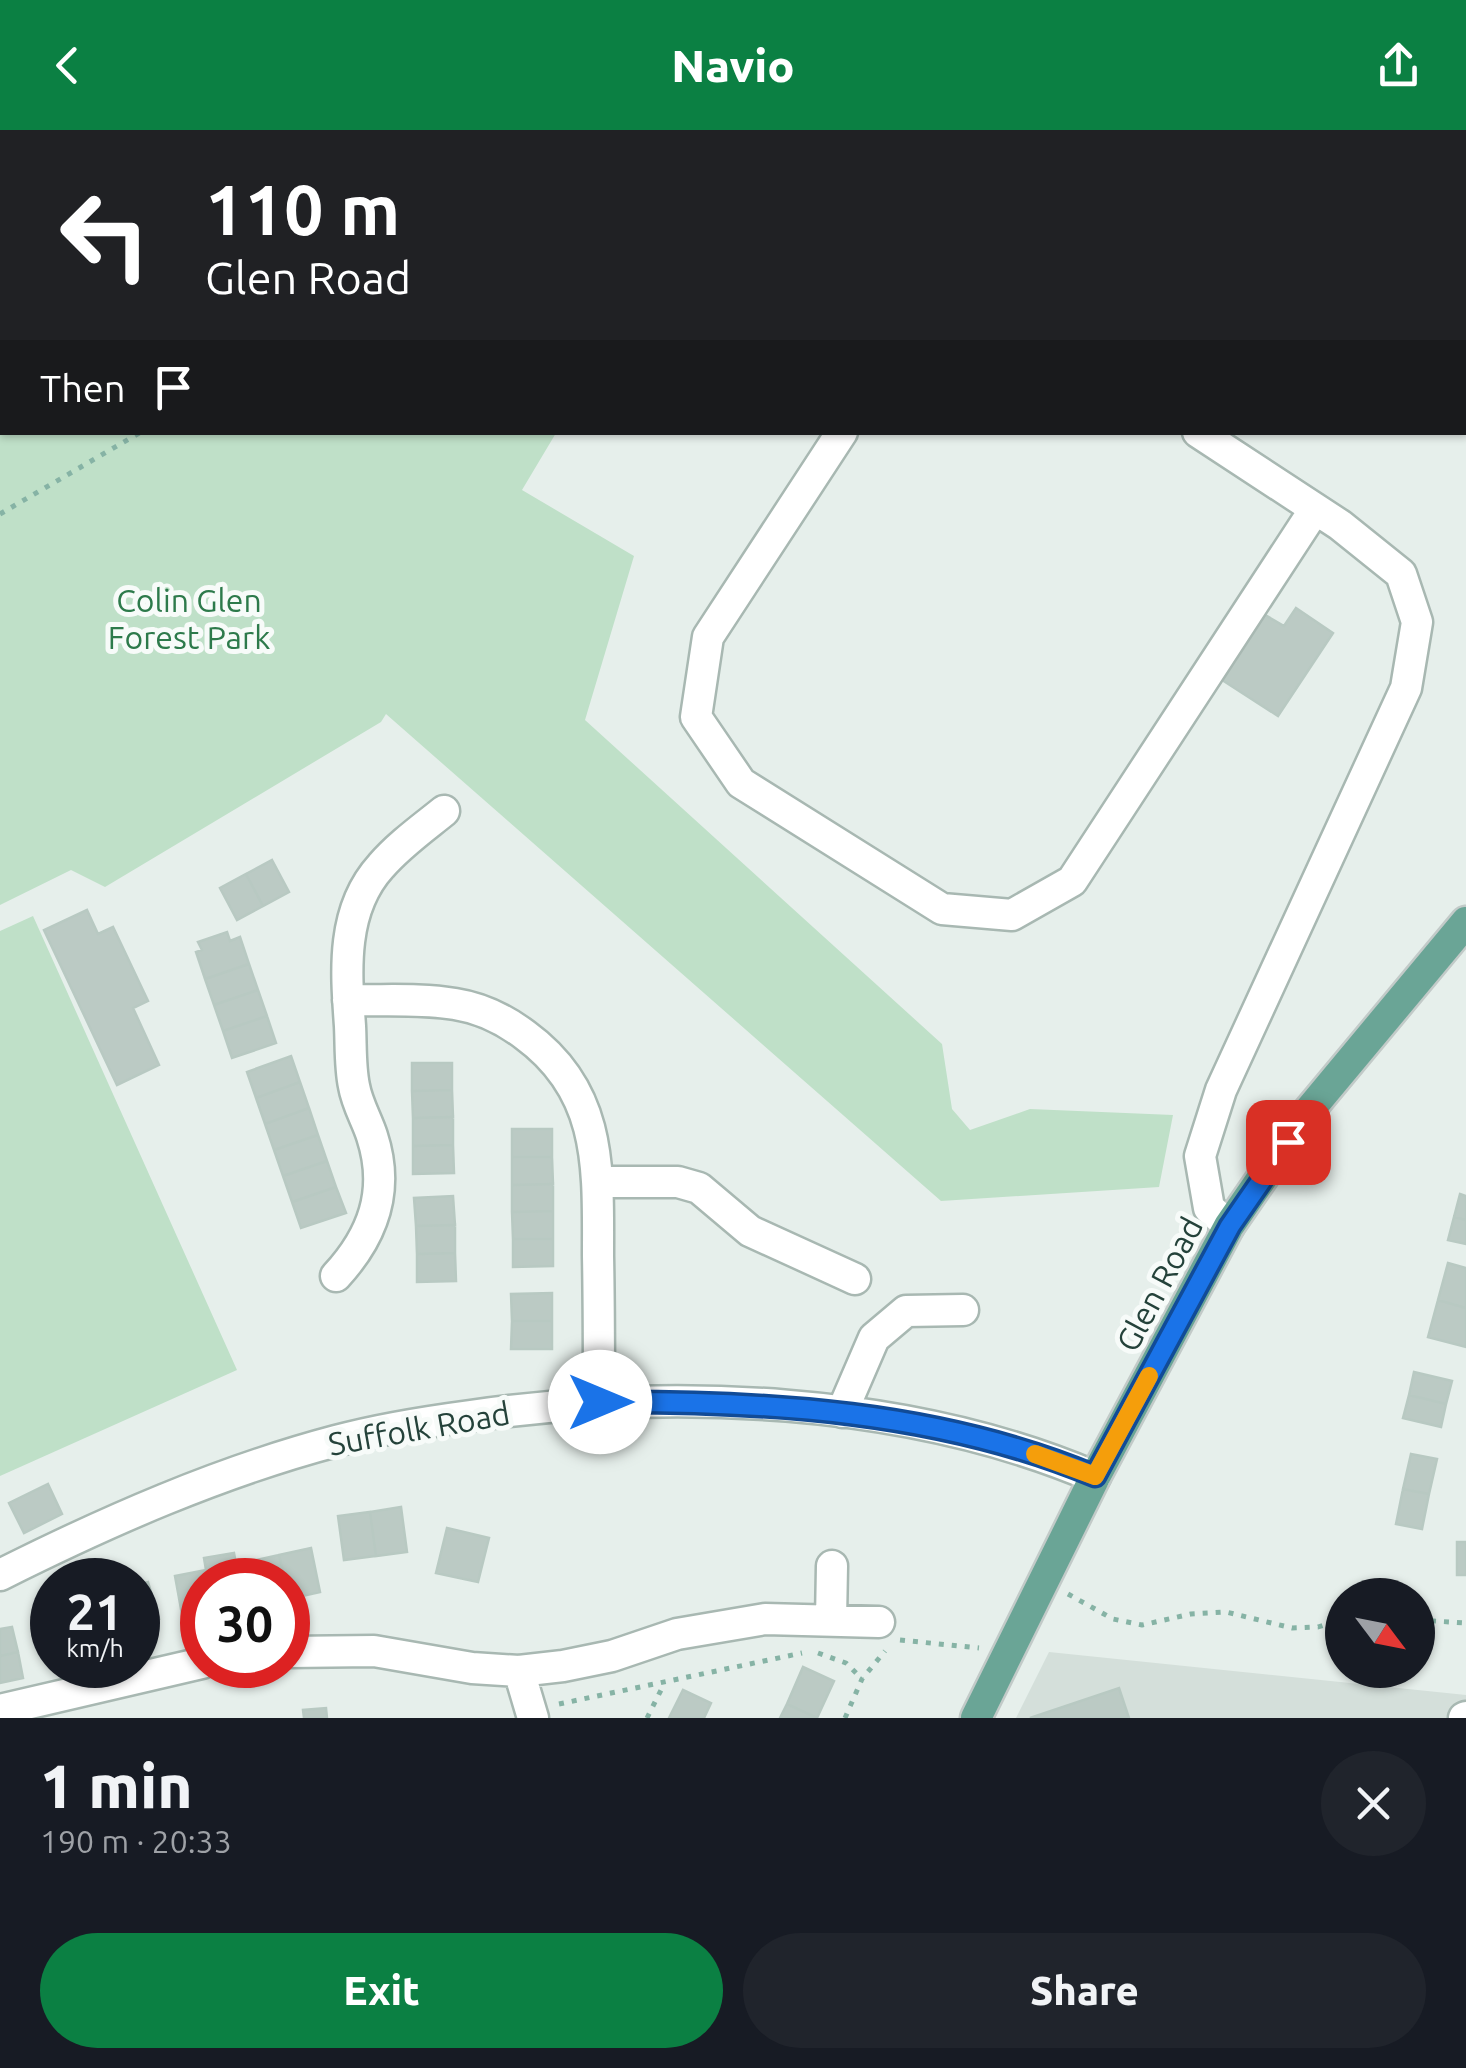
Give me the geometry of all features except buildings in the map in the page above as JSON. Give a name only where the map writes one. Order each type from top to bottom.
[{"type":"main road","name":"Glen Road","points":[[976,1718],[1095,1476],[1230,1226],[1307,1114],[1466,922]]},
{"type":"street","points":[[840,435],[708,636],[696,717],[741,782],[942,909],[1012,915],[1072,881],[1315,508]]},
{"type":"street","points":[[1203,435],[1315,508],[1401,574],[1416,622],[1406,688],[1221,1090],[1200,1156],[1209,1208],[1230,1226]]},
{"type":"street","points":[[336,1276],[358,1251],[374,1222],[378,1192],[372,1137],[354,1088],[346,947],[356,912],[380,866],[444,811]]},
{"type":"street","points":[[348,1000],[456,1004],[486,1012],[543,1048],[564,1070],[578,1094],[596,1150],[600,1402]]},
{"type":"street","points":[[598,1182],[678,1182],[699,1188],[750,1230],[855,1279]]},
{"type":"street","points":[[842,1412],[874,1338],[906,1311],[963,1310]]},
{"type":"street","name":"Suffolk Road","points":[[0,1575],[168,1497],[258,1464],[340,1440],[421,1423],[600,1402],[842,1412],[972,1437],[1043,1456],[1095,1476]]},
{"type":"street","points":[[831,1620],[832,1566]]},
{"type":"street","points":[[310,1651],[374,1652],[472,1668],[519,1671],[612,1656],[677,1634],[765,1618],[831,1620],[889,1631]]},
{"type":"street","points":[[519,1671],[532,1714]]},
{"type":"street","points":[[0,1710],[49,1688]]},
{"type":"path","points":[[0,514],[136,435]]},
{"type":"path","points":[[1043,1580],[1113,1619],[1142,1625],[1191,1614],[1226,1612],[1292,1628],[1325,1625]]},
{"type":"path","points":[[1435,1621],[1466,1622]]},
{"type":"path","points":[[845,1718],[889,1631],[1009,1650]]},
{"type":"path","points":[[532,1714],[786,1654],[813,1652],[832,1656],[846,1662],[862,1678]]},
{"type":"path","points":[[647,1718],[664,1684]]},
{"type":"shaded area","points":[[1049,1652],[1325,1680],[1325,1688],[1398,1688],[1466,1695],[1466,1718],[1016,1718]]},
{"type":"green space","name":"Colin Glen Forest Park","points":[[0,435],[555,435],[522,490],[634,556],[585,720],[942,1044],[952,1109],[970,1130],[1030,1109],[1173,1115],[1159,1187],[941,1201],[386,714],[381,722],[105,887],[71,870],[0,905]]},
{"type":"green space","points":[[33,916],[237,1370],[0,1476],[0,931]]},
{"type":"slow traffic","points":[[1035,1454],[1095,1476],[1149,1376]]},
{"type":"route","points":[[600,1402],[792,1408],[890,1419],[1043,1456],[1095,1476],[1230,1226],[1288,1142]]}]
